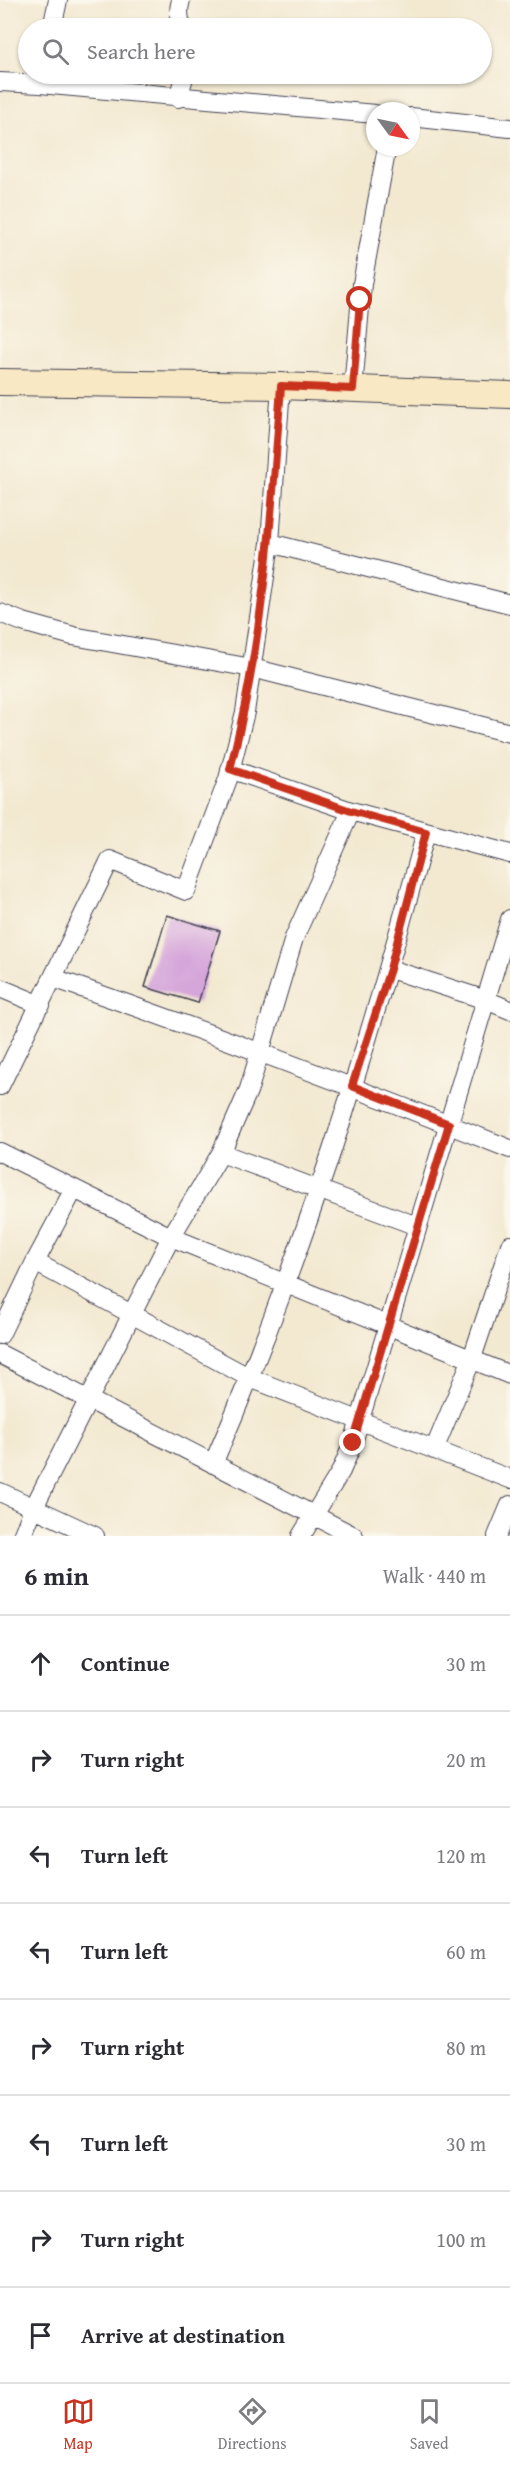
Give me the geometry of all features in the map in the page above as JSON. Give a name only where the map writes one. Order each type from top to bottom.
[{"type":"main road","points":[[0,382],[281,386],[510,395]]},
{"type":"street","points":[[54,18],[58,0]]},
{"type":"street","points":[[180,18],[181,0]]},
{"type":"street","points":[[0,82],[18,81]]},
{"type":"street","points":[[77,84],[178,98],[366,113]]},
{"type":"street","points":[[178,98],[182,84]]},
{"type":"street","points":[[420,118],[510,128]]},
{"type":"street","points":[[353,389],[362,284],[385,156]]},
{"type":"street","points":[[0,1086],[110,860],[186,891],[230,769],[245,712],[270,543],[281,386]]},
{"type":"street","points":[[270,543],[510,604]]},
{"type":"street","points":[[0,613],[73,636],[252,668],[510,733]]},
{"type":"street","points":[[230,769],[351,811],[510,854]]},
{"type":"street","points":[[22,1536],[34,1507],[171,1237],[221,1153],[249,1089],[294,938],[351,811]]},
{"type":"street","points":[[213,1464],[250,1378],[286,1284],[390,969],[426,832]]},
{"type":"street","points":[[301,1536],[341,1471],[359,1421],[510,919]]},
{"type":"street","points":[[390,969],[510,1010]]},
{"type":"street","points":[[54,978],[159,1013],[510,1149]]},
{"type":"street","points":[[0,988],[41,1005]]},
{"type":"street","points":[[0,1152],[171,1237],[510,1375]]},
{"type":"street","points":[[221,1153],[417,1226]]},
{"type":"street","points":[[0,1335],[74,1189]]},
{"type":"street","points":[[434,1450],[471,1361],[510,1245]]},
{"type":"street","points":[[35,1262],[250,1378],[510,1479]]},
{"type":"street","points":[[0,1354],[354,1536]]},
{"type":"street","points":[[0,1492],[95,1536]]},
{"type":"street","points":[[497,1536],[510,1505]]},
{"type":"building","points":[[167,915],[220,931],[198,1003],[145,987]]},
{"type":"route","points":[[353,1443],[449,1124],[352,1086],[390,969],[426,832],[351,811],[230,769],[245,712],[270,543],[281,386],[353,389],[360,300]]}]
